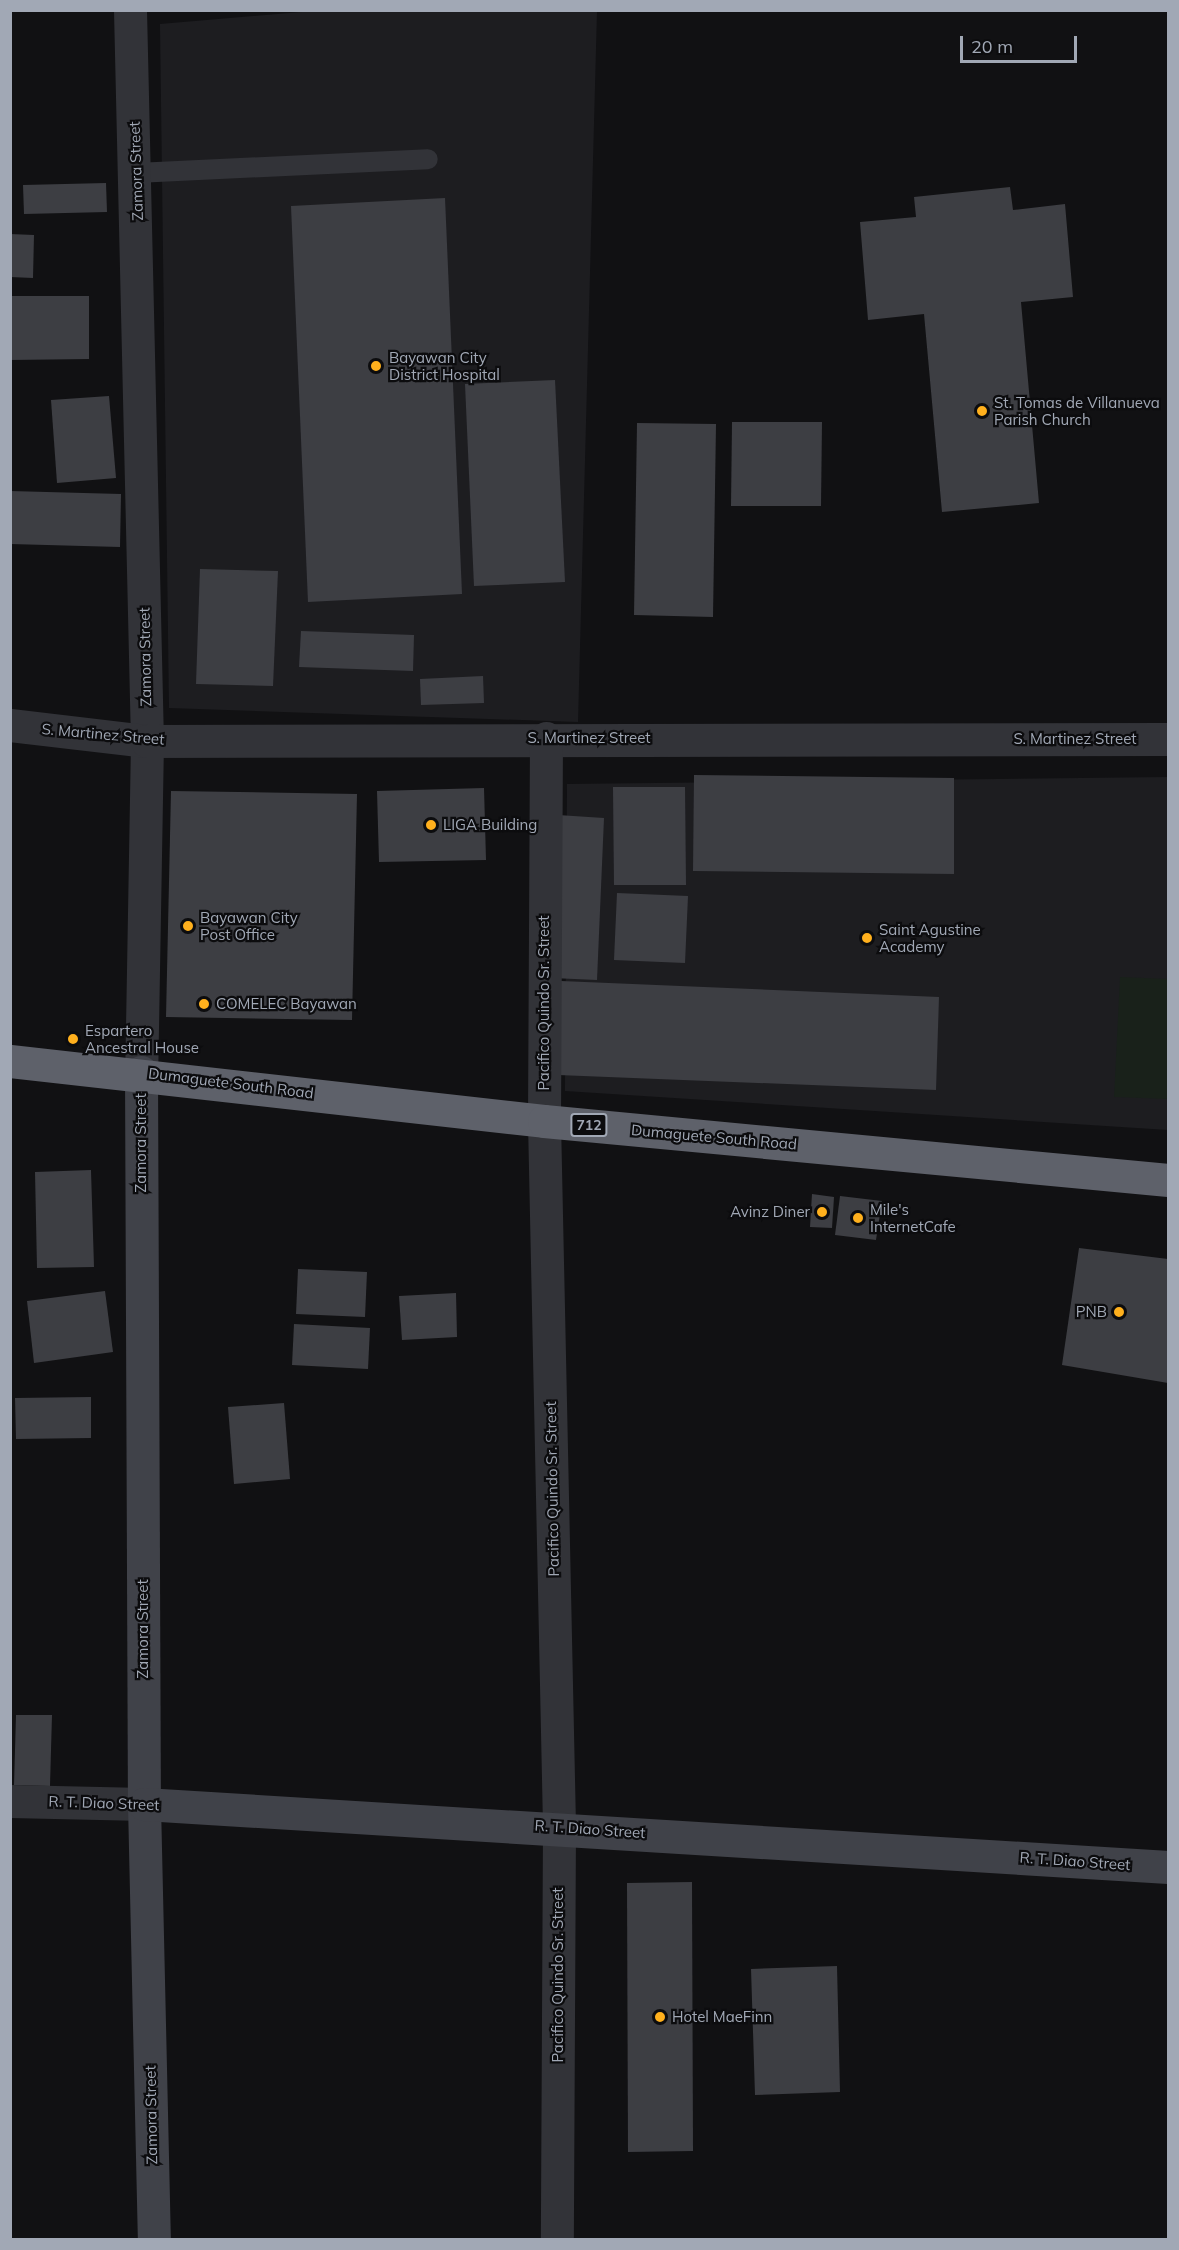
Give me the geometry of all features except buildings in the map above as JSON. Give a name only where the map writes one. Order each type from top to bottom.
[{"type":"highway","name":"Dumaguete South Road","points":[[10,1061],[141,1072],[544,1121],[1168,1180]]},
{"type":"street","name":"Zamora Street","points":[[130,10],[136,173],[147,741],[141,1072],[144,1804],[154,2240]]},
{"type":"street","name":"S. Martinez Street","points":[[10,725],[147,741],[546,738],[1168,739]]},
{"type":"street","name":"Pacifico Quindo Sr. Street","points":[[546,738],[544,1121],[559,1827],[557,2240]]},
{"type":"street","name":"R. T. Diao Street","points":[[10,1801],[144,1804],[559,1827],[1168,1867]]},
{"type":"lane","points":[[136,173],[428,159]]},
{"type":"shaded area","name":"Bayawan City District Hospital","points":[[325,10],[597,11],[578,722],[169,708],[160,24]]},
{"type":"shaded area","name":"Saint Agustine Academy","points":[[1168,777],[1168,1130],[565,1091],[567,784]]},
{"type":"shaded area","points":[[1120,977],[1168,979],[1168,1099],[1114,1097]]},
{"type":"place","name":"Bayawan City District Hospital","points":[[376,366]]},
{"type":"place","name":"St. Tomas de Villanueva Parish Church","points":[[982,411]]},
{"type":"place","name":"LIGA Building","points":[[431,825]]},
{"type":"place","name":"Bayawan City Post Office","points":[[188,926]]},
{"type":"place","name":"Saint Agustine Academy","points":[[867,938]]},
{"type":"place","name":"COMELEC Bayawan","points":[[204,1004]]},
{"type":"place","name":"Espartero Ancestral House","points":[[73,1039]]},
{"type":"place","name":"Avinz Diner","points":[[822,1212]]},
{"type":"place","name":"Mile's InternetCafe","points":[[858,1218]]},
{"type":"place","name":"PNB","points":[[1119,1312]]},
{"type":"place","name":"Hotel MaeFinn","points":[[660,2017]]}]
